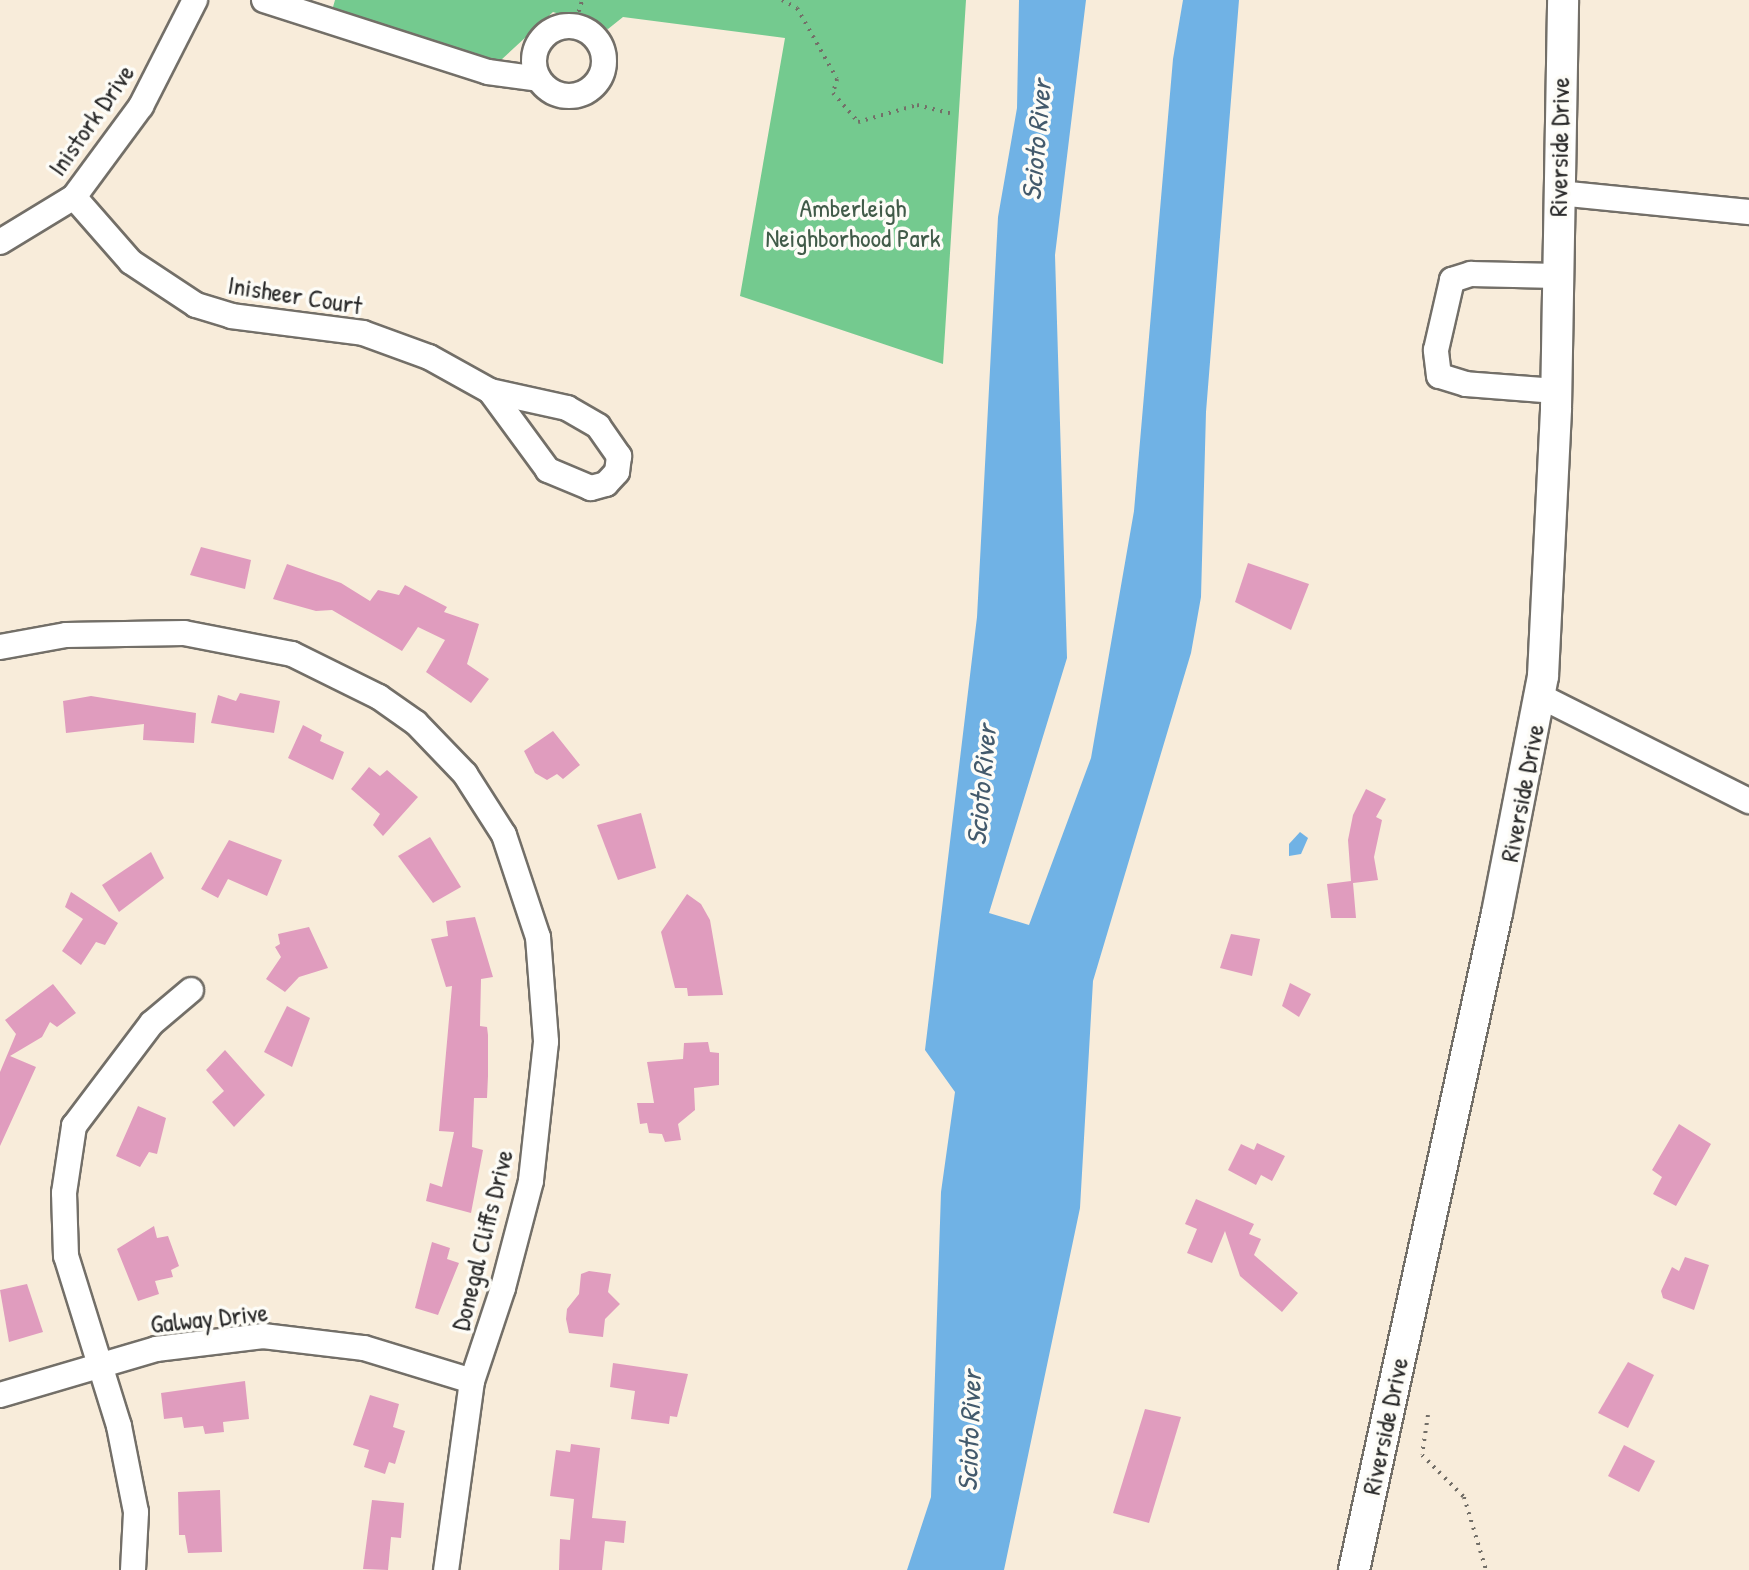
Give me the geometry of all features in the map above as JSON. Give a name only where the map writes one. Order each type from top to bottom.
[{"type":"main road","name":"Riverside Drive","points":[[1354,1570],[1540,696],[1556,391],[1563,0]]},
{"type":"street","name":"Inistork Drive","points":[[0,242],[74,197],[141,106],[195,0]]},
{"type":"street","points":[[264,0],[488,72],[539,79],[569,96],[581,94],[599,80],[600,46],[574,27],[552,31],[537,47],[539,79]]},
{"type":"street","points":[[1558,193],[1749,212]]},
{"type":"street","name":"Inisheer Court","points":[[74,197],[131,262],[196,305],[231,316],[363,333],[429,357],[490,391],[567,408],[598,426],[619,456],[617,472],[606,484],[591,488],[548,470],[490,391]]},
{"type":"street","points":[[1556,391],[1466,384],[1439,376],[1436,350],[1452,280],[1471,274],[1557,276]]},
{"type":"street","name":"Donegal Cliffs Drive","points":[[0,647],[66,635],[184,633],[292,654],[379,697],[416,723],[460,767],[489,807],[516,864],[538,937],[546,1042],[531,1181],[503,1288],[472,1381],[446,1570]]},
{"type":"street","points":[[1540,696],[1749,801]]},
{"type":"street","points":[[133,1570],[136,1512],[119,1426],[66,1256],[64,1193],[74,1126],[152,1023],[191,990]]},
{"type":"street","name":"Galway Drive","points":[[0,1395],[156,1349],[263,1336],[364,1348],[472,1381]]},
{"type":"path","points":[[574,27],[582,0]]},
{"type":"path","points":[[782,0],[797,8],[837,79],[833,93],[858,122],[917,105],[950,113]]},
{"type":"path","points":[[1428,1415],[1422,1455],[1464,1497],[1486,1570]]},
{"type":"green space","name":"Amberleigh Neighborhood Park","points":[[335,0],[966,0],[943,364],[740,296],[785,38],[623,17],[608,29],[553,12],[488,72],[329,21]]},
{"type":"water","name":"Scioto River","points":[[1019,0],[1086,0],[1055,255],[1067,658],[989,913],[1029,925],[1091,758],[1134,511],[1173,59],[1183,0],[1239,0],[1206,412],[1201,597],[1191,653],[1093,981],[1080,1208],[1004,1570],[907,1570],[931,1497],[941,1192],[955,1092],[925,1050],[977,617],[998,217],[1017,108]]},
{"type":"water","points":[[1300,832],[1308,838],[1301,854],[1289,856],[1289,844]]},
{"type":"building","points":[[201,547],[251,560],[245,589],[190,575]]},
{"type":"building","points":[[1248,563],[1309,584],[1291,630],[1235,602]]},
{"type":"building","points":[[287,564],[341,583],[370,601],[378,590],[399,595],[405,585],[447,607],[444,612],[479,624],[467,664],[489,679],[471,703],[426,672],[445,640],[418,627],[402,651],[332,610],[316,611],[273,599]]},
{"type":"building","points":[[240,693],[280,701],[274,733],[211,723],[218,695],[236,701]]},
{"type":"building","points":[[91,696],[196,713],[194,743],[143,740],[144,724],[66,733],[63,701]]},
{"type":"building","points":[[303,725],[322,735],[320,741],[344,752],[333,780],[288,758]]},
{"type":"building","points":[[553,731],[580,765],[563,779],[557,774],[547,780],[535,773],[524,751]]},
{"type":"building","points":[[369,767],[380,776],[387,770],[418,797],[383,836],[373,825],[380,814],[351,789]]},
{"type":"building","points":[[1366,789],[1386,799],[1376,817],[1382,820],[1374,857],[1378,880],[1353,883],[1356,918],[1331,918],[1327,884],[1351,881],[1348,840],[1353,815]]},
{"type":"building","points":[[641,813],[656,868],[618,880],[597,825]]},
{"type":"building","points":[[430,837],[461,887],[433,903],[398,856]]},
{"type":"building","points":[[229,840],[282,860],[267,896],[228,879],[218,898],[201,889]]},
{"type":"building","points":[[151,852],[164,878],[119,912],[102,885]]},
{"type":"building","points":[[71,892],[118,923],[105,945],[96,942],[81,965],[62,951],[83,919],[65,907]]},
{"type":"building","points":[[687,894],[701,904],[710,920],[723,995],[688,996],[687,988],[675,988],[661,932]]},
{"type":"building","points":[[475,917],[493,977],[481,979],[480,1026],[487,1027],[488,1076],[487,1098],[474,1098],[472,1147],[483,1150],[471,1213],[426,1201],[430,1183],[442,1187],[454,1132],[439,1131],[452,986],[446,987],[431,939],[448,936],[446,921]]},
{"type":"building","points":[[309,927],[328,968],[299,977],[285,992],[266,979],[281,957],[275,947],[280,944],[278,934]]},
{"type":"building","points":[[1231,934],[1260,939],[1252,976],[1220,968]]},
{"type":"building","points":[[1290,983],[1311,994],[1299,1017],[1282,1006]]},
{"type":"building","points":[[53,984],[76,1013],[57,1027],[50,1022],[42,1037],[10,1056],[36,1067],[0,1146],[0,1072],[16,1034],[5,1020]]},
{"type":"building","points":[[287,1006],[310,1018],[292,1067],[264,1052]]},
{"type":"building","points":[[708,1042],[710,1052],[719,1053],[719,1085],[694,1088],[695,1110],[678,1124],[681,1140],[665,1142],[662,1134],[649,1133],[647,1123],[640,1124],[637,1103],[654,1103],[647,1062],[683,1059],[684,1043]]},
{"type":"building","points":[[225,1050],[265,1095],[234,1127],[212,1102],[224,1091],[206,1070]]},
{"type":"building","points":[[138,1106],[166,1118],[157,1154],[149,1152],[140,1167],[116,1156]]},
{"type":"building","points":[[1679,1124],[1711,1144],[1676,1206],[1653,1194],[1662,1177],[1652,1170]]},
{"type":"building","points":[[1257,1143],[1285,1156],[1272,1181],[1261,1175],[1256,1185],[1228,1170],[1241,1144],[1254,1150]]},
{"type":"building","points":[[1196,1199],[1254,1224],[1249,1234],[1261,1239],[1254,1255],[1298,1293],[1282,1312],[1240,1276],[1225,1231],[1212,1263],[1187,1253],[1197,1229],[1185,1224]]},
{"type":"building","points":[[154,1226],[157,1238],[168,1236],[179,1266],[171,1270],[173,1277],[155,1281],[159,1294],[138,1301],[117,1249]]},
{"type":"building","points":[[432,1242],[450,1248],[447,1259],[459,1263],[438,1315],[415,1308]]},
{"type":"building","points":[[1685,1257],[1709,1265],[1694,1310],[1663,1298],[1661,1291],[1672,1267],[1679,1271]]},
{"type":"building","points":[[589,1271],[611,1274],[608,1292],[620,1304],[605,1319],[603,1337],[569,1333],[566,1319],[567,1309],[579,1294],[581,1274]]},
{"type":"building","points":[[27,1284],[43,1332],[9,1342],[0,1290]]},
{"type":"building","points":[[1628,1362],[1654,1375],[1628,1428],[1598,1413]]},
{"type":"building","points":[[613,1363],[688,1374],[677,1417],[670,1416],[669,1424],[631,1419],[635,1391],[610,1387]]},
{"type":"building","points":[[245,1381],[249,1419],[223,1422],[224,1432],[205,1434],[203,1426],[184,1428],[182,1417],[164,1419],[161,1393]]},
{"type":"building","points":[[370,1395],[399,1404],[393,1427],[405,1431],[395,1464],[389,1462],[385,1474],[364,1467],[369,1450],[353,1445]]},
{"type":"building","points":[[1145,1409],[1181,1417],[1149,1523],[1113,1513]]},
{"type":"building","points":[[571,1444],[600,1448],[592,1518],[626,1521],[624,1543],[605,1541],[602,1570],[559,1570],[560,1539],[570,1540],[574,1499],[550,1496],[556,1450],[570,1452]]},
{"type":"building","points":[[1624,1445],[1655,1461],[1639,1492],[1608,1476]]},
{"type":"building","points":[[220,1490],[222,1552],[188,1553],[185,1535],[179,1535],[178,1492]]},
{"type":"building","points":[[372,1500],[404,1503],[401,1538],[391,1537],[388,1570],[363,1569]]}]
